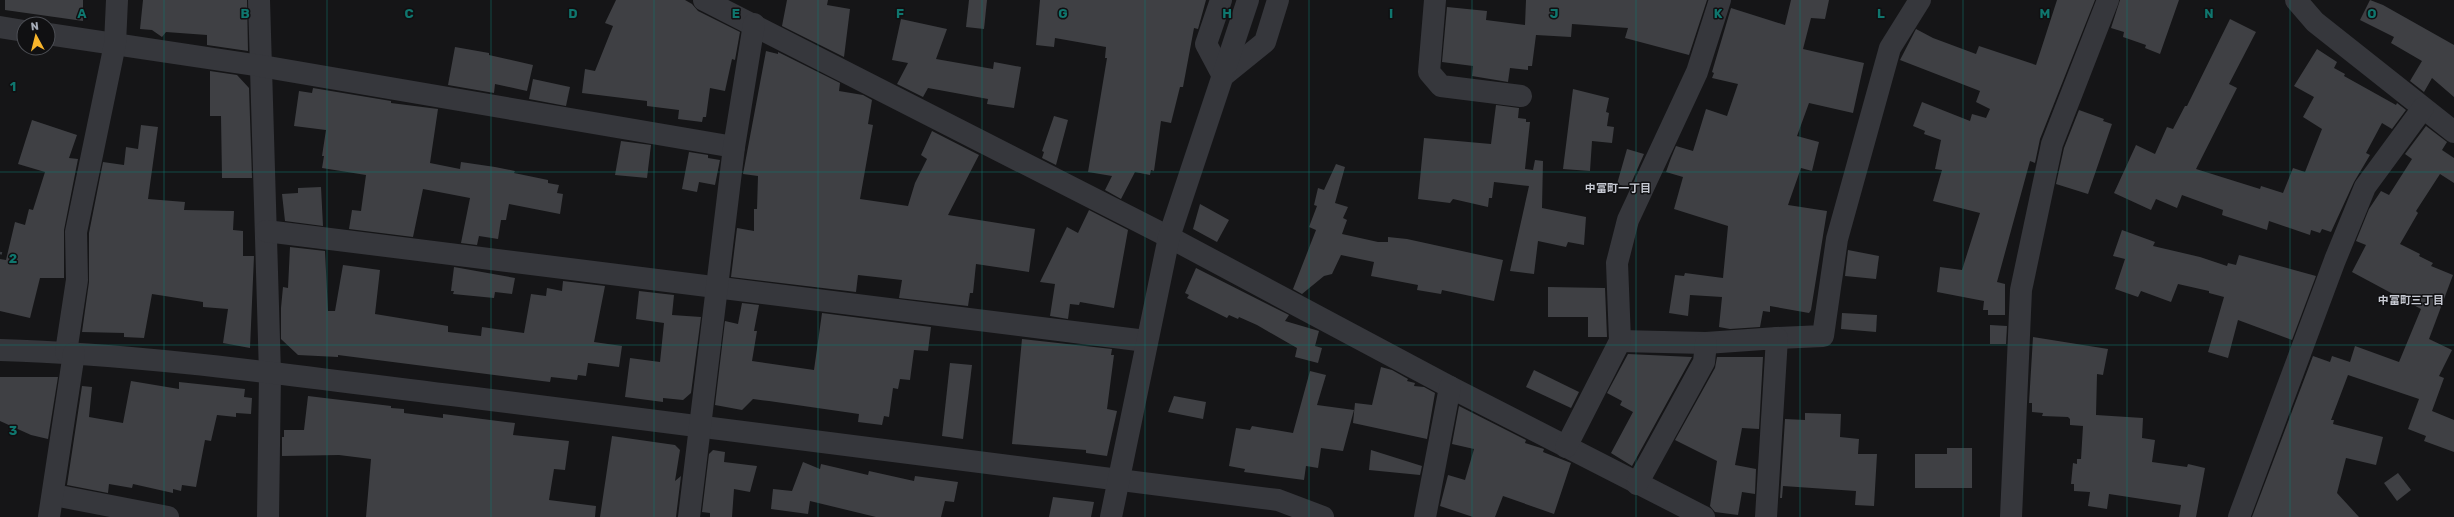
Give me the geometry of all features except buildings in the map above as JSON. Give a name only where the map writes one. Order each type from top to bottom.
[{"type":"street","points":[[49,517],[54,495],[77,280],[76,232],[115,44],[116,0]]},
{"type":"street","points":[[259,0],[270,374],[268,517]]},
{"type":"street","points":[[704,0],[724,5],[754,24],[1169,237],[1450,387],[1704,517]]},
{"type":"street","points":[[1221,0],[1206,44],[1223,76]]},
{"type":"street","points":[[1223,76],[1265,42],[1278,0]]},
{"type":"street","points":[[1435,0],[1429,72],[1441,86],[1521,96]]},
{"type":"street","points":[[1566,447],[1620,341],[1617,263],[1628,220],[1697,72],[1720,0]]},
{"type":"street","points":[[1620,341],[1706,343],[1823,336],[1837,239],[1890,48],[1920,0]]},
{"type":"street","points":[[2011,517],[2021,290],[2052,144],[2108,0]]},
{"type":"street","points":[[2296,0],[2315,22],[2454,132]]},
{"type":"street","points":[[1112,517],[1118,479],[1146,341],[1169,237],[1247,4]]},
{"type":"street","points":[[688,517],[698,425],[734,147],[754,24]]},
{"type":"street","points":[[0,27],[16,30]]},
{"type":"street","points":[[56,35],[261,66],[734,147]]},
{"type":"street","points":[[2239,517],[2335,260],[2365,187],[2423,108]]},
{"type":"street","points":[[266,231],[1146,341]]},
{"type":"street","points":[[1766,517],[1778,338]]},
{"type":"street","points":[[1637,484],[1704,362],[1706,343]]},
{"type":"street","points":[[0,350],[70,353],[270,374],[698,425],[1278,500],[1323,517]]},
{"type":"street","points":[[1425,517],[1450,387]]},
{"type":"street","points":[[54,495],[168,517]]},
{"type":"path","points":[[0,253],[4,254]]},
{"type":"district","name":"中富町一丁目","points":[[1618,188]]},
{"type":"district","name":"中富町三丁目","points":[[2411,300]]}]
